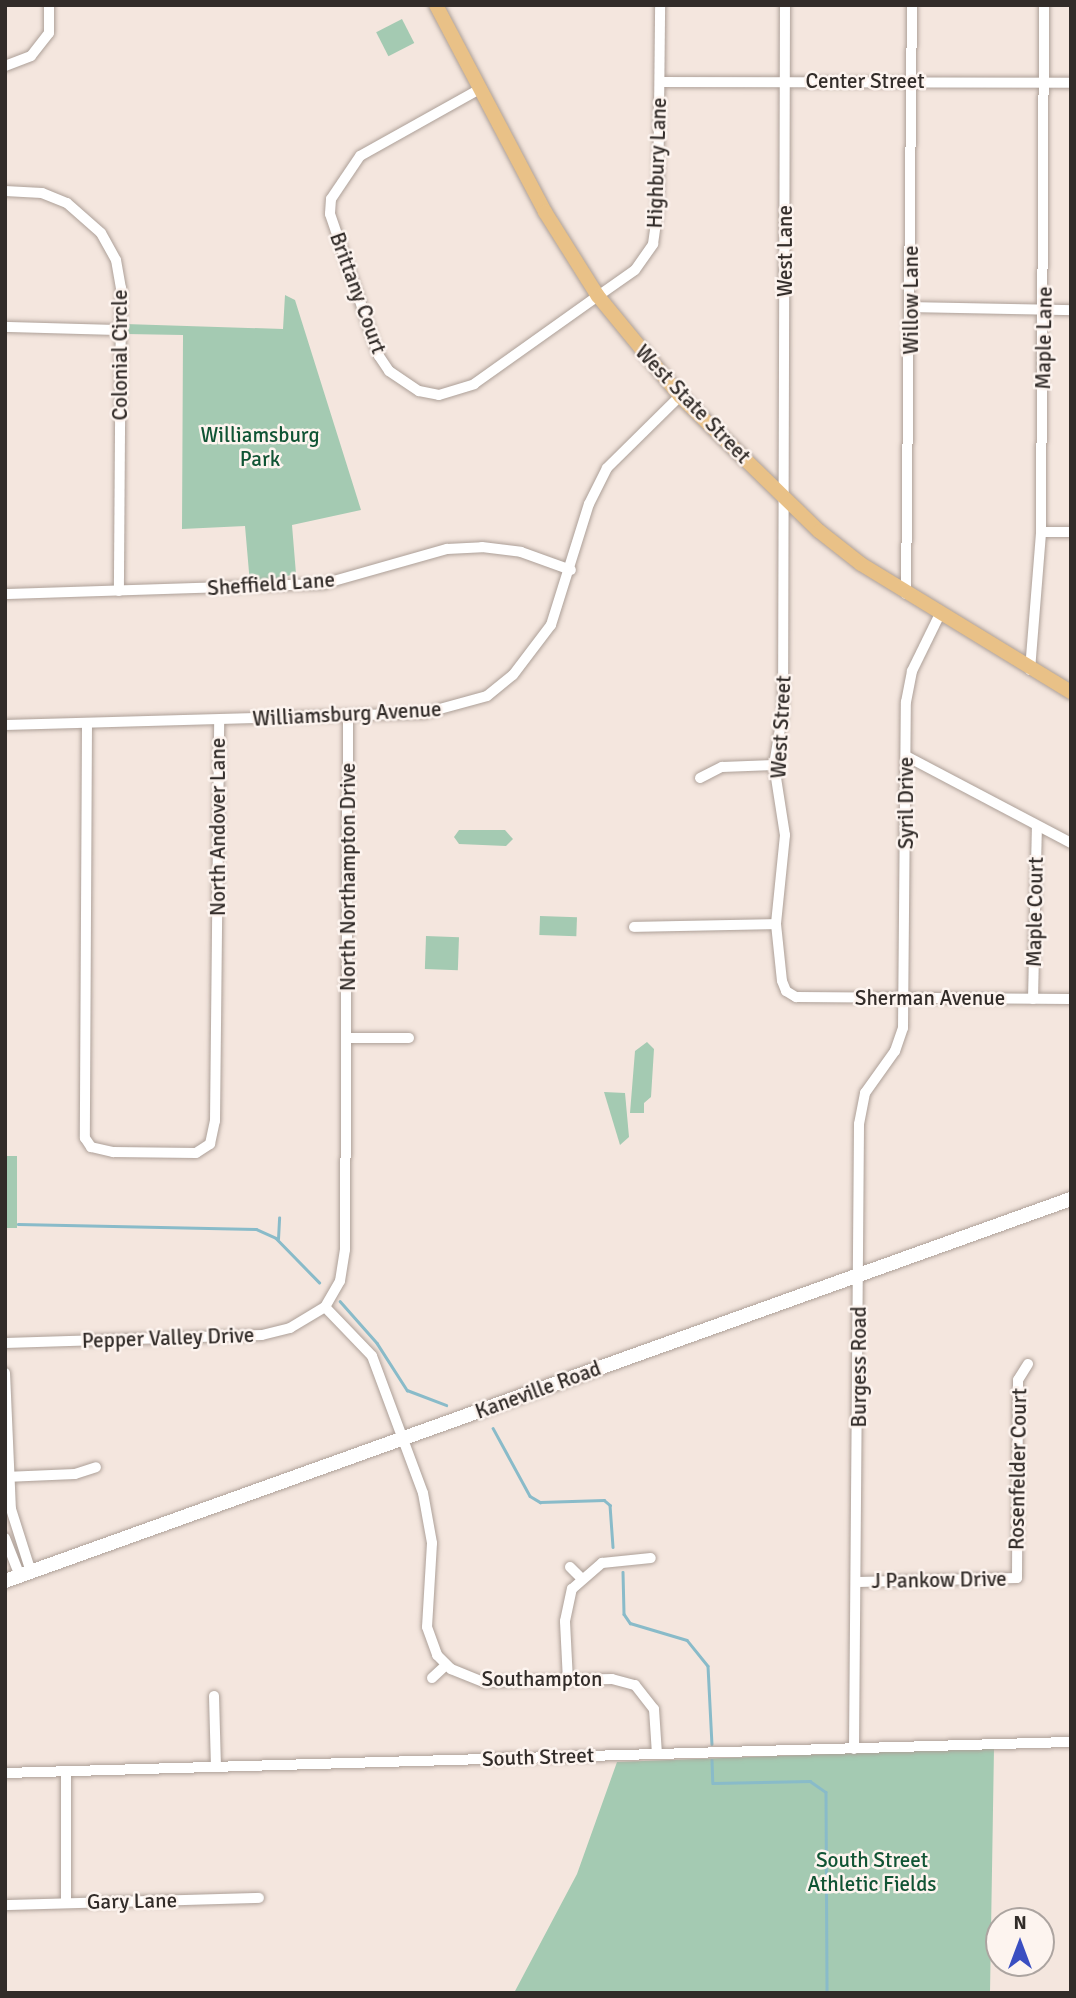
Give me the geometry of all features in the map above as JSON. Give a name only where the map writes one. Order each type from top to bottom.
[{"type":"main road","name":"West State Street","points":[[436,5],[478,90],[545,212],[598,296],[680,397],[840,548],[939,616],[1030,671],[1071,692]]},
{"type":"main road","name":"Kaneville Road","points":[[5,1581],[1071,1199]]},
{"type":"street","points":[[5,66],[31,56],[48,33],[48,5]]},
{"type":"street","name":"Highbury Lane","points":[[598,296],[635,270],[653,244],[658,209],[660,5]]},
{"type":"street","name":"West Lane","points":[[784,496],[785,5]]},
{"type":"street","name":"Willow Lane","points":[[906,594],[912,307],[912,5]]},
{"type":"street","name":"Maple Lane","points":[[1030,671],[1041,532],[1045,310],[1044,5]]},
{"type":"street","name":"Center Street","points":[[660,82],[1071,83]]},
{"type":"street","name":"Brittany Court","points":[[478,90],[360,156],[331,199],[330,214],[379,356],[389,371],[419,391],[457,393],[598,296]]},
{"type":"street","name":"Colonial Circle","points":[[5,191],[55,198],[81,211],[102,233],[119,274],[119,591]]},
{"type":"street","points":[[912,307],[1071,310]]},
{"type":"street","points":[[5,327],[121,330]]},
{"type":"street","name":"Williamsburg Avenue","points":[[5,725],[219,720],[450,710],[487,696],[509,680],[541,640],[571,570],[589,504],[607,468],[680,397]]},
{"type":"street","name":"West Street","points":[[784,496],[783,711],[774,765],[785,835],[776,924],[782,982],[790,996]]},
{"type":"street","points":[[1041,532],[1071,532]]},
{"type":"street","name":"Sheffield Lane","points":[[5,594],[323,584],[447,549],[482,547],[521,552],[571,570]]},
{"type":"street","name":"Syril Drive","points":[[906,998],[908,686],[939,616]]},
{"type":"street","name":"North Northampton Drive","points":[[325,1307],[340,1281],[345,1250],[348,715]]},
{"type":"street","name":"North Andover Lane","points":[[87,723],[85,1138],[99,1150],[196,1153],[210,1144],[215,1121],[219,720]]},
{"type":"street","points":[[906,756],[1071,843]]},
{"type":"street","points":[[700,778],[722,767],[774,765]]},
{"type":"street","name":"Maple Court","points":[[1033,999],[1037,826]]},
{"type":"street","points":[[634,927],[776,924]]},
{"type":"street","name":"Sherman Avenue","points":[[790,996],[1071,999]]},
{"type":"street","name":"Burgess Road","points":[[854,1749],[858,1582],[859,1114],[866,1093],[900,1040],[906,998]]},
{"type":"street","points":[[347,1038],[409,1038]]},
{"type":"street","points":[[325,1307],[372,1356],[404,1438],[431,1528],[427,1627],[431,1644],[446,1665],[432,1678]]},
{"type":"street","name":"Pepper Valley Drive","points":[[5,1343],[262,1335],[290,1328],[325,1307]]},
{"type":"street","name":"Rosenfelder Court","points":[[1017,1576],[1018,1380],[1028,1364]]},
{"type":"street","points":[[5,1373],[7,1477],[13,1521],[25,1574]]},
{"type":"street","points":[[7,1477],[75,1474],[96,1467]]},
{"type":"street","points":[[5,1538],[25,1574]]},
{"type":"street","points":[[568,1681],[566,1611],[572,1589],[581,1578],[613,1560],[651,1558]]},
{"type":"street","points":[[570,1567],[581,1578]]},
{"type":"street","name":"J Pankow Drive","points":[[858,1582],[1017,1576]]},
{"type":"street","name":"Southampton","points":[[446,1665],[482,1682],[620,1680],[639,1687],[654,1709],[657,1754]]},
{"type":"street","points":[[214,1696],[216,1767]]},
{"type":"street","name":"South Street","points":[[5,1773],[1071,1742]]},
{"type":"street","points":[[66,1772],[66,1903]]},
{"type":"street","name":"Gary Lane","points":[[5,1905],[259,1898]]},
{"type":"green space","points":[[402,19],[414,43],[388,56],[376,32]]},
{"type":"green space","name":"Williamsburg Park","points":[[285,295],[295,300],[361,510],[292,525],[296,574],[250,584],[245,526],[182,529],[183,335],[126,334],[125,324],[283,329]]},
{"type":"green space","points":[[459,830],[505,830],[513,839],[506,846],[459,844],[454,837]]},
{"type":"green space","points":[[540,916],[577,917],[576,936],[539,935]]},
{"type":"green space","points":[[426,936],[459,937],[458,970],[425,969]]},
{"type":"green space","points":[[647,1042],[654,1049],[651,1097],[644,1103],[644,1113],[630,1113],[635,1051]]},
{"type":"green space","points":[[604,1092],[625,1093],[629,1137],[620,1145]]},
{"type":"green space","points":[[5,1156],[17,1156],[17,1228],[5,1228]]},
{"type":"green space","name":"South Street Athletic Fields","points":[[994,1748],[991,1907],[985,1907],[985,1977],[990,1977],[990,1993],[514,1993],[577,1874],[617,1762]]},
{"type":"waterway","points":[[278,1239],[279,1218]]},
{"type":"waterway","points":[[18,1224],[256,1229],[276,1238],[319,1282]]},
{"type":"waterway","points":[[340,1301],[377,1343],[407,1390],[446,1405]]},
{"type":"waterway","points":[[493,1428],[530,1496],[540,1502],[604,1500],[610,1505],[613,1547]]},
{"type":"waterway","points":[[623,1572],[624,1614],[630,1623],[687,1640],[708,1666],[712,1744]]},
{"type":"waterway","points":[[712,1760],[713,1783],[810,1781],[826,1792],[827,1993]]}]
